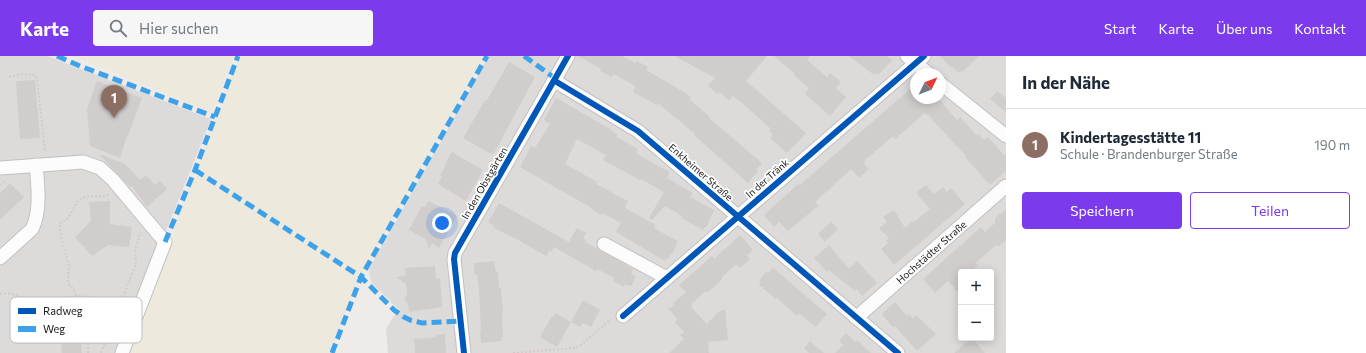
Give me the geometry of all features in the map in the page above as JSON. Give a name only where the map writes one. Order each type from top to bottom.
[{"type":"street","name":"In den Obstgärten","points":[[464,353],[454,259],[455,253],[568,56]]},
{"type":"street","points":[[915,58],[924,68]]},
{"type":"street","name":"In der Tränk","points":[[623,316],[738,217],[915,58]]},
{"type":"street","name":"Enkheimer Straße","points":[[555,81],[638,131],[898,353]]},
{"type":"street","points":[[946,88],[1006,136]]},
{"type":"street","points":[[0,168],[83,162],[105,172],[166,242],[142,303]]},
{"type":"street","points":[[0,258],[32,229],[34,225],[37,211],[41,165]]},
{"type":"street","name":"Hochstädter Straße","points":[[856,318],[1006,186]]},
{"type":"street","points":[[604,244],[667,278]]},
{"type":"street","points":[[122,353],[126,343]]},
{"type":"path","points":[[9,77],[22,74],[32,75],[38,80],[41,165]]},
{"type":"path","points":[[77,296],[68,282],[69,265],[59,224],[67,219],[76,204],[82,199],[87,197],[107,196],[119,187]]},
{"type":"path","points":[[124,297],[136,264],[135,250],[142,227]]},
{"type":"path","points":[[0,294],[12,294],[21,297]]},
{"type":"path","points":[[72,297],[87,297]]},
{"type":"path","points":[[513,353],[574,348],[581,345],[616,315],[623,316]]},
{"type":"path","points":[[102,353],[106,343]]},
{"type":"shaded area","points":[[0,56],[47,56],[211,119],[139,297],[10,297],[10,343],[121,343],[117,353],[0,353]]},
{"type":"shaded area","points":[[40,56],[47,56],[58,60],[58,64],[78,75],[85,154],[49,158]]},
{"type":"shaded area","points":[[72,56],[234,56],[212,112]]},
{"type":"shaded area","points":[[239,56],[485,56],[361,277],[328,353],[129,353],[133,343],[142,343],[142,317],[195,170]]},
{"type":"shaded area","points":[[489,56],[1006,56],[1006,353],[388,353],[386,329],[398,309],[371,282],[369,269]]},
{"type":"shaded area","points":[[653,295],[655,315],[638,329],[637,322],[633,323],[632,313]]},
{"type":"building","points":[[578,56],[622,56],[635,63],[637,61],[648,67],[646,70],[684,92],[691,98],[689,99],[710,117],[709,118],[762,163],[756,170],[758,171],[748,183],[694,135],[695,134],[658,103],[657,105],[633,92],[636,86],[613,74],[612,77],[600,71],[601,69]]},
{"type":"building","points":[[675,56],[767,56],[746,81],[806,133],[787,153],[770,138],[773,134],[769,131],[771,129],[742,103],[733,96],[729,101],[720,92],[718,94],[708,86],[715,78]]},
{"type":"building","points":[[774,56],[810,56],[807,60],[827,77],[830,73],[841,82],[836,88],[846,97],[830,116],[805,94],[809,88]]},
{"type":"building","points":[[849,56],[887,56],[892,60],[878,75],[875,73],[874,75]]},
{"type":"building","points":[[940,56],[979,56],[962,72],[961,71],[958,73]]},
{"type":"building","points":[[509,62],[535,77],[493,155],[463,138]]},
{"type":"building","points":[[35,80],[40,138],[20,139],[16,81]]},
{"type":"building","points":[[97,81],[142,98],[120,158],[90,146],[87,109]]},
{"type":"building","points":[[910,89],[910,104],[943,104],[957,120],[960,117],[977,136],[979,134],[984,140],[988,137],[1006,157],[1006,171],[990,185],[965,157],[966,156],[925,113],[895,139],[893,136],[864,161],[864,164],[869,169],[859,178],[851,169],[815,202],[818,206],[788,231],[779,222],[774,227],[764,215],[798,184],[800,185]]},
{"type":"building","points":[[997,91],[1006,98],[1006,112],[990,99]]},
{"type":"building","points":[[556,98],[610,129],[618,135],[616,137],[635,147],[638,150],[636,153],[670,172],[667,178],[693,193],[690,197],[714,210],[707,226],[703,230],[681,218],[682,216],[665,206],[652,220],[649,218],[664,192],[603,160],[606,155],[577,139],[565,164],[597,182],[596,184],[628,201],[625,208],[656,225],[654,228],[678,241],[672,255],[671,254],[668,259],[666,258],[665,261],[616,232],[621,223],[602,213],[601,215],[590,207],[520,167],[531,146],[535,148],[550,124],[544,120]]},
{"type":"building","points":[[452,152],[483,170],[466,201],[438,184],[442,176],[440,175]]},
{"type":"building","points":[[99,154],[125,164],[140,180],[146,175],[155,185],[160,181],[167,189],[147,207],[132,186],[130,187]]},
{"type":"building","points":[[10,183],[24,197],[0,220],[0,193]]},
{"type":"building","points":[[926,185],[934,194],[943,187],[947,192],[951,188],[965,204],[894,265],[881,249],[888,243],[886,241],[889,238],[879,228],[887,222],[883,217],[894,210],[905,228],[913,221],[914,222],[930,209],[916,193]]},
{"type":"building","points":[[110,201],[110,224],[132,227],[129,247],[108,245],[92,256],[75,237],[90,222],[89,202]]},
{"type":"building","points":[[429,201],[457,216],[439,248],[432,243],[429,249],[426,239],[409,230],[422,206],[424,207]]},
{"type":"building","points":[[499,203],[569,242],[577,228],[586,233],[583,238],[586,240],[585,242],[633,269],[631,274],[636,277],[631,286],[625,284],[624,287],[613,281],[614,278],[597,269],[596,271],[554,247],[552,252],[550,250],[546,256],[493,227],[494,226],[488,222]]},
{"type":"building","points":[[1006,209],[1006,240],[998,247],[996,245],[976,263],[978,265],[973,269],[958,269],[958,293],[948,281],[935,293],[923,279],[981,227],[985,232],[995,223],[995,218]]},
{"type":"building","points":[[831,222],[838,229],[825,242],[818,234]]},
{"type":"building","points":[[740,235],[753,250],[747,255],[750,259],[740,268],[736,264],[715,286],[707,293],[706,291],[691,304],[693,305],[691,307],[707,324],[717,313],[725,309],[728,340],[708,342],[709,353],[669,353],[684,339],[680,335],[684,332],[675,322],[677,319],[667,307],[671,308],[674,304],[673,303],[686,292],[679,285],[712,256],[714,259]]},
{"type":"building","points":[[829,245],[849,269],[857,261],[877,283],[862,296],[857,289],[855,291],[829,270],[827,272],[814,258]]},
{"type":"building","points":[[494,261],[496,272],[498,272],[499,288],[501,288],[503,338],[501,338],[501,341],[482,343],[480,331],[479,290],[477,274],[474,274],[474,263]]},
{"type":"building","points":[[435,266],[436,279],[440,278],[442,307],[409,312],[408,304],[405,301],[405,297],[407,295],[406,284],[396,277],[405,276],[405,268]]},
{"type":"building","points":[[773,268],[827,314],[816,327],[799,313],[797,316],[777,298],[776,299],[759,285],[761,282],[759,281],[766,272],[768,273]]},
{"type":"building","points":[[583,300],[600,310],[591,327],[582,323],[580,327],[571,322]]},
{"type":"building","points":[[895,302],[907,316],[909,314],[913,318],[916,315],[936,334],[917,351],[895,326],[893,328],[882,314]]},
{"type":"building","points":[[555,313],[571,322],[557,347],[540,337]]},
{"type":"building","points":[[846,333],[855,342],[857,340],[871,353],[835,353],[843,345],[839,341]]},
{"type":"building","points":[[445,334],[446,353],[415,353],[414,339],[436,337],[436,335]]},
{"type":"building","points":[[810,341],[824,353],[809,353],[804,348]]},
{"type":"building","points":[[968,341],[975,341],[985,353],[954,353]]},
{"type":"building","points":[[61,343],[81,343],[82,353],[62,353]]},
{"type":"marked path","points":[[57,56],[215,117]]},
{"type":"marked path","points":[[165,242],[195,170],[238,56]]},
{"type":"marked path","points":[[332,353],[361,277],[487,56]]},
{"type":"marked path","points":[[524,56],[556,79]]},
{"type":"marked path","points":[[195,170],[361,277],[394,310],[404,317],[422,323],[460,321]]},
{"type":"cycle path","points":[[464,353],[454,259],[455,253],[568,56]]},
{"type":"cycle path","points":[[623,316],[924,56]]},
{"type":"cycle path","points":[[555,81],[638,131],[898,353]]},
{"type":"place","name":"Kindertagesstätte 11","points":[[114,118]]}]
